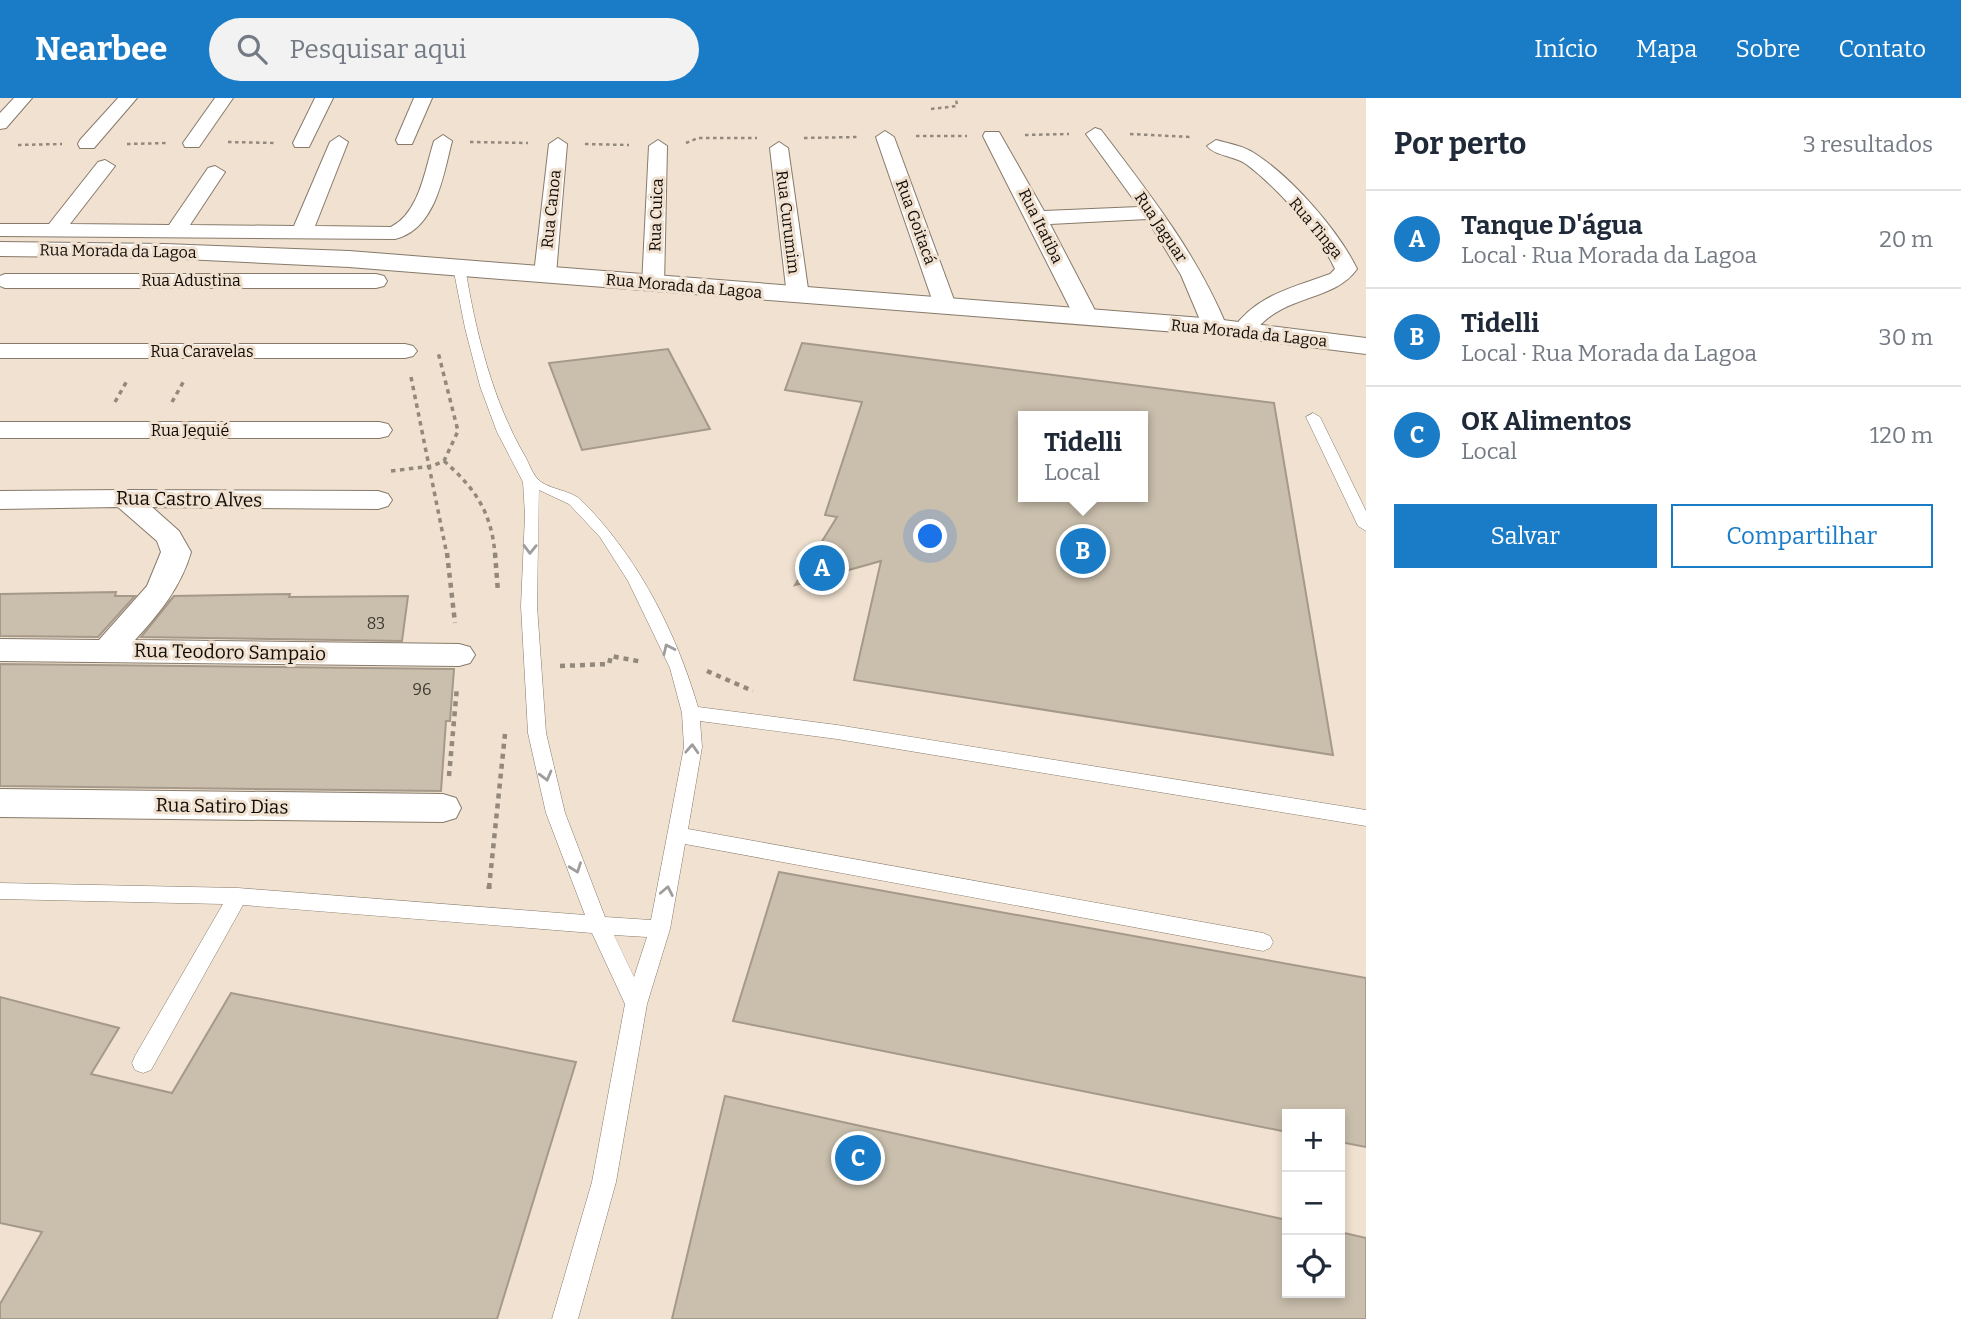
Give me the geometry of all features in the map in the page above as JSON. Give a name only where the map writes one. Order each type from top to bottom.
[{"type":"street","points":[[87,144],[128,98]]},
{"type":"street","points":[[192,143],[223,98]]},
{"type":"street","points":[[302,143],[324,98]]},
{"type":"street","points":[[405,140],[423,98]]},
{"type":"street","points":[[0,124],[21,100]]},
{"type":"street","name":"Rua Jaguar","points":[[1095,134],[1152,213],[1203,293],[1215,327]]},
{"type":"street","name":"Rua Itatiba","points":[[992,135],[1028,197],[1035,218],[1087,318]]},
{"type":"street","name":"Rua Goitacá","points":[[886,137],[946,308]]},
{"type":"street","name":"Rua Morada da Lagoa","points":[[0,230],[395,233],[407,229],[419,213],[443,141]]},
{"type":"street","name":"Rua Curumim","points":[[778,141],[798,296]]},
{"type":"street","points":[[301,234],[339,142]]},
{"type":"street","name":"Rua Canoa","points":[[545,274],[558,144]]},
{"type":"street","name":"Rua Cuica","points":[[653,285],[658,146]]},
{"type":"street","name":"Rua Tinga","points":[[1216,146],[1245,156],[1265,170],[1313,223],[1340,257],[1346,269],[1338,279],[1264,309],[1250,319],[1244,330]]},
{"type":"street","points":[[54,231],[105,166]]},
{"type":"street","points":[[175,232],[215,172]]},
{"type":"street","points":[[1035,218],[1152,213]]},
{"type":"street","name":"Rua Morada da Lagoa","points":[[0,249],[289,255],[459,267],[653,285],[1215,327],[1366,346]]},
{"type":"street","name":"Rua Adustina","points":[[5,281],[376,281]]},
{"type":"street","name":"Rua Caravelas","points":[[0,351],[405,351]]},
{"type":"street","name":"Rua Jequié","points":[[0,430],[379,429]]},
{"type":"street","points":[[107,651],[159,593],[172,569],[176,552],[169,537],[125,498]]},
{"type":"street","name":"Rua Castro Alves","points":[[0,499],[378,500]]},
{"type":"street","name":"Rua Teodoro Sampaio","points":[[0,650],[459,655]]},
{"type":"street","name":"Rua Satiro Dias","points":[[0,803],[443,808]]},
{"type":"lane","points":[[459,267],[480,372],[508,441],[530,481],[529,584],[533,696],[540,754],[553,803],[597,924],[636,1004]]},
{"type":"lane","points":[[1313,417],[1366,526]]},
{"type":"lane","points":[[530,481],[574,501],[605,534],[636,580],[678,668],[691,713],[693,747],[660,929],[636,1004],[604,1182],[565,1319]]},
{"type":"lane","points":[[691,713],[837,732],[1366,818]]},
{"type":"lane","points":[[678,835],[1263,942]]},
{"type":"lane","points":[[0,891],[238,896],[486,918],[660,929]]},
{"type":"lane","points":[[143,1063],[238,896]]},
{"type":"path","points":[[932,109],[957,106],[956,98]]},
{"type":"path","points":[[658,146],[678,146],[698,138],[778,141],[1095,134],[1192,137],[1216,146]]},
{"type":"path","points":[[378,500],[390,471],[432,466],[444,461],[458,431],[436,349]]},
{"type":"path","points":[[99,430],[144,351]]},
{"type":"path","points":[[157,430],[200,351]]},
{"type":"path","points":[[405,351],[444,530],[459,655],[443,808]]},
{"type":"path","points":[[444,461],[470,483],[492,521],[499,605]]},
{"type":"path","points":[[486,918],[505,725]]},
{"type":"building","points":[[802,343],[1274,403],[1333,755],[854,680],[881,561],[795,585],[837,517],[825,515],[862,402],[785,390]]},
{"type":"building","points":[[668,349],[710,429],[582,450],[549,363]]},
{"type":"building","points":[[116,592],[115,596],[135,596],[98,637],[0,636],[0,594]]},
{"type":"building","points":[[290,594],[289,597],[408,596],[402,641],[141,637],[174,596]]},
{"type":"building","points":[[0,664],[454,669],[450,721],[446,721],[441,791],[0,786]]},
{"type":"building","points":[[779,872],[1366,978],[1366,1147],[1345,1143],[1345,1109],[1282,1109],[1282,1131],[733,1021]]},
{"type":"building","points":[[231,993],[576,1062],[497,1319],[0,1319],[0,1304],[42,1232],[0,1223],[0,997],[119,1028],[91,1074],[172,1093]]},
{"type":"building","points":[[725,1096],[1282,1219],[1282,1298],[1345,1298],[1345,1233],[1366,1238],[1366,1319],[672,1319]]},
{"type":"place","name":"Tidelli","points":[[1083,551]]},
{"type":"place","name":"Tanque D'água","points":[[822,568]]},
{"type":"place","name":"OK Alimentos","points":[[858,1158]]}]
